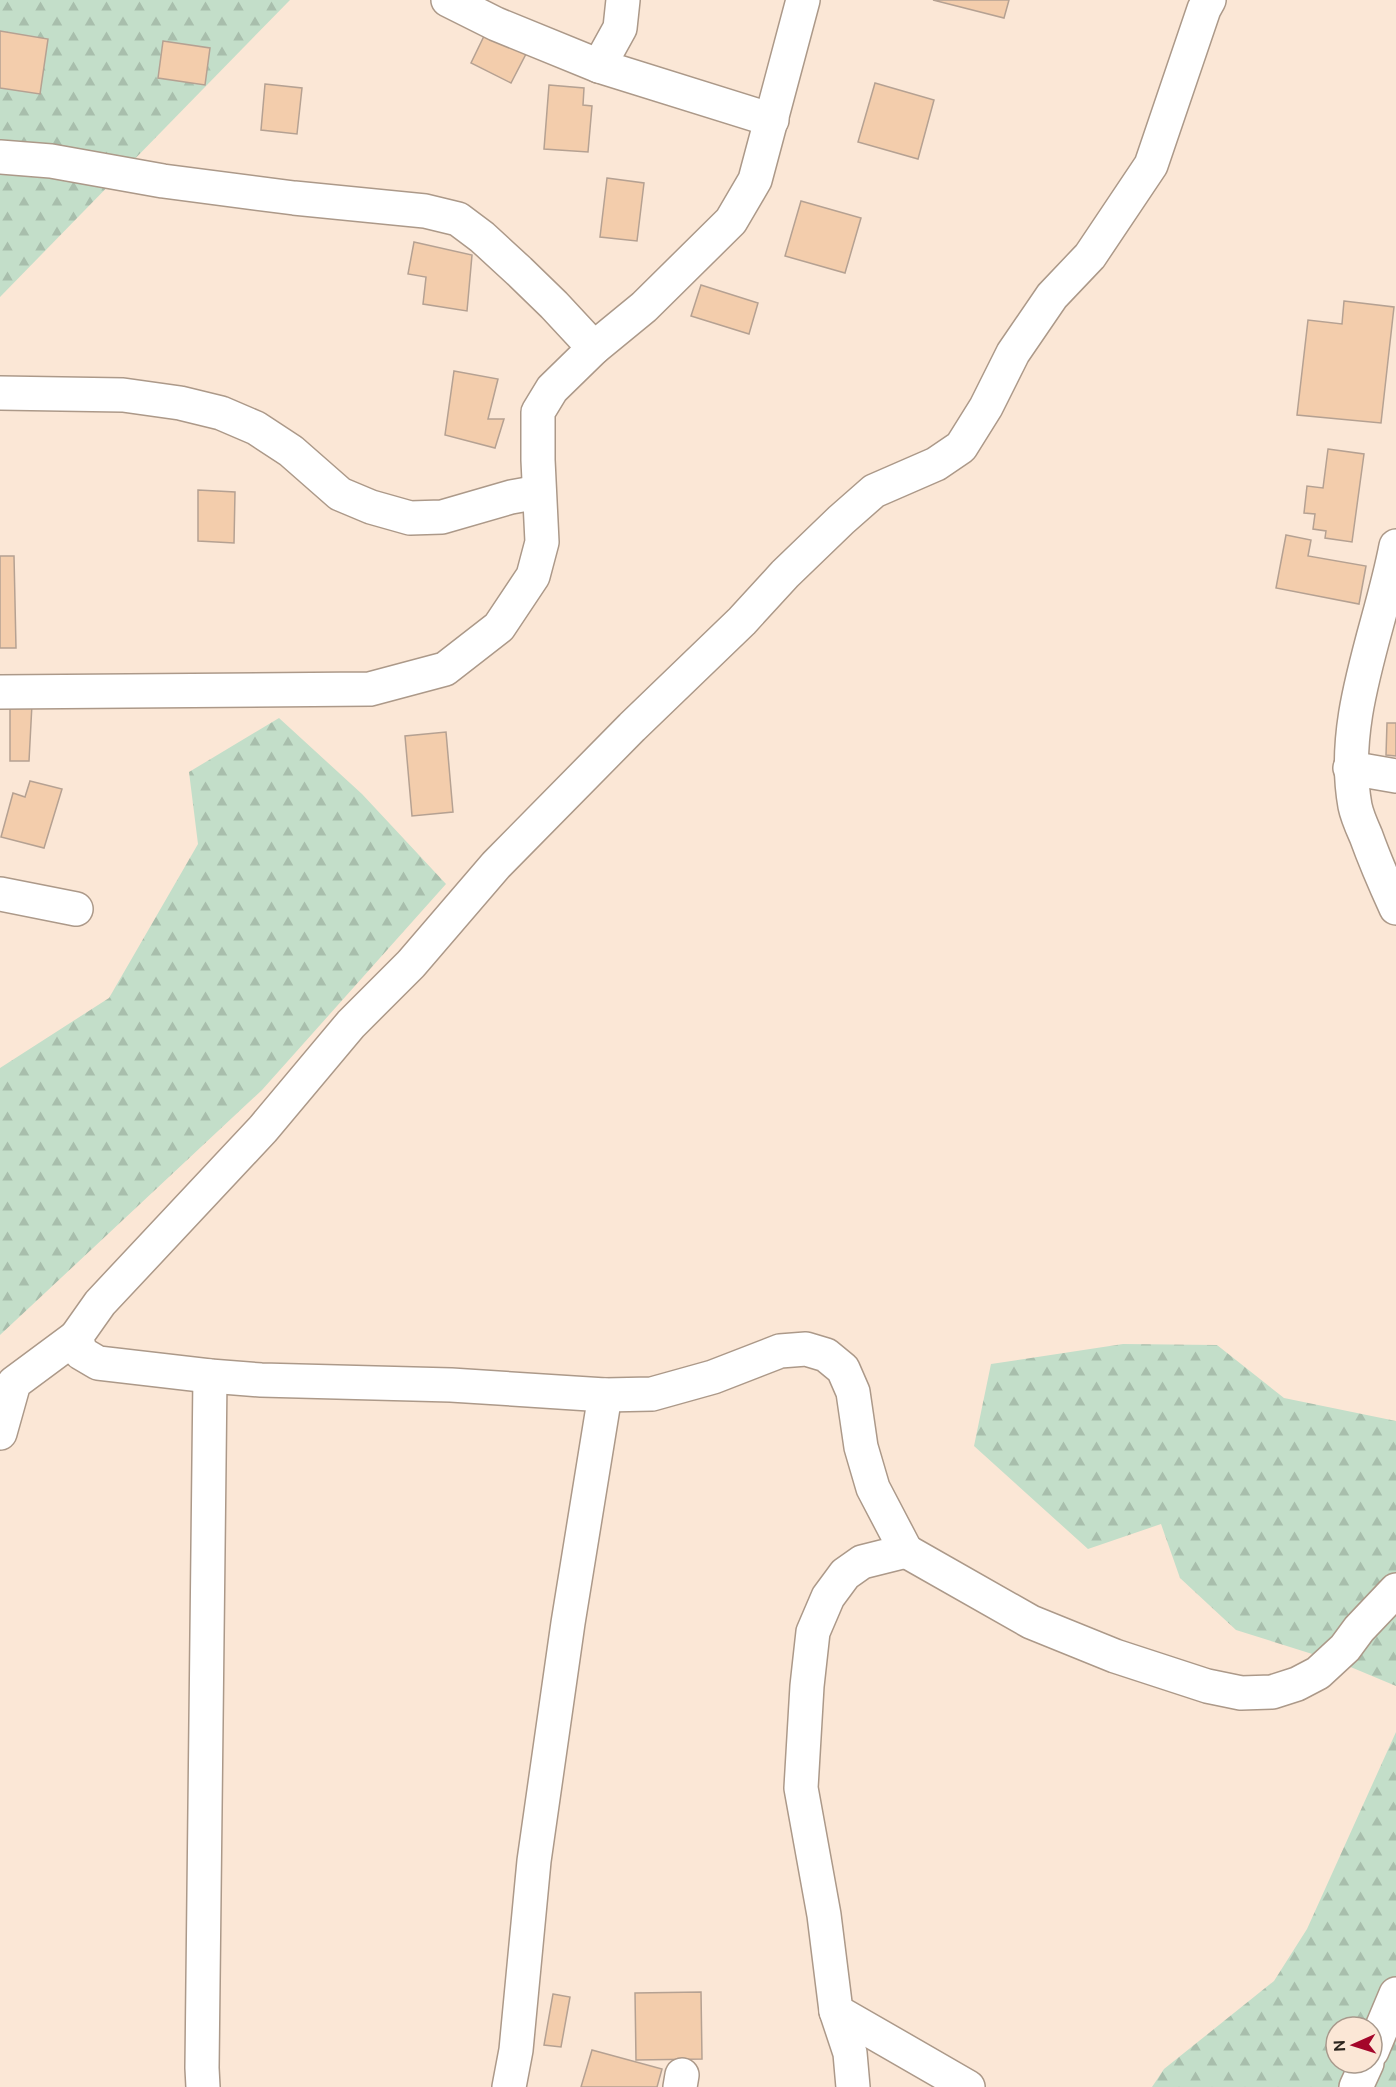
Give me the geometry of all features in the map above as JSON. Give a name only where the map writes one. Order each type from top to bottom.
[{"type":"street","points":[[448,0],[496,24],[599,66],[772,120]]},
{"type":"street","points":[[599,66],[620,28],[623,0]]},
{"type":"street","points":[[0,692],[370,689],[445,669],[499,627],[533,576],[542,542],[538,412],[552,389],[594,348],[644,307],[731,221],[755,180],[803,0]]},
{"type":"street","points":[[0,1433],[14,1383],[76,1337],[100,1303],[263,1129],[351,1024],[411,964],[496,865],[632,727],[742,621],[817,543],[874,491],[936,465],[961,447],[986,407],[1012,353],[1052,296],[1090,256],[1151,165],[1209,0]]},
{"type":"street","points":[[0,157],[51,161],[163,181],[294,198],[425,211],[458,219],[482,237],[519,271],[594,348]]},
{"type":"street","points":[[0,393],[123,395],[180,403],[221,413],[256,428],[291,451],[340,494],[371,507],[410,518],[442,517],[511,497],[539,492]]},
{"type":"street","points":[[1396,546],[1390,577],[1367,659],[1356,716],[1350,768],[1356,809],[1376,865],[1396,908]]},
{"type":"street","points":[[1350,768],[1396,776]]},
{"type":"street","points":[[0,894],[76,909]]},
{"type":"street","points":[[76,1337],[81,1353],[98,1364],[261,1380],[451,1385],[605,1395],[652,1394],[713,1377],[780,1351],[806,1349],[826,1355],[843,1368],[853,1392],[861,1447],[873,1488],[906,1551],[1030,1622],[1115,1656],[1208,1686],[1241,1693],[1272,1692],[1297,1684],[1318,1672],[1345,1648],[1359,1629],[1396,1590]]},
{"type":"street","points":[[203,2087],[210,1376]]},
{"type":"street","points":[[509,2087],[516,2050],[534,1860],[568,1623],[605,1395]]},
{"type":"street","points":[[853,2087],[850,2053],[836,2012],[824,1915],[801,1788],[807,1686],[813,1632],[828,1597],[845,1574],[862,1562],[906,1551]]},
{"type":"street","points":[[1384,2022],[1396,1994]]},
{"type":"street","points":[[836,2012],[968,2087]]},
{"type":"green space","points":[[0,0],[290,0],[0,297]]},
{"type":"green space","points":[[279,718],[362,794],[446,884],[262,1090],[0,1335],[0,1068],[109,998],[198,844],[189,772]]},
{"type":"green space","points":[[1123,1344],[1217,1345],[1284,1398],[1396,1421],[1396,1686],[1341,1663],[1236,1630],[1180,1578],[1161,1524],[1088,1549],[974,1446],[991,1364]]},
{"type":"green space","points":[[1396,1732],[1396,2087],[1152,2087],[1164,2069],[1274,1981],[1307,1929]]},
{"type":"building","points":[[933,0],[1009,0],[1004,18]]},
{"type":"building","points":[[0,31],[48,39],[40,94],[0,88]]},
{"type":"building","points":[[486,32],[527,52],[511,83],[471,63]]},
{"type":"building","points":[[163,41],[210,48],[205,85],[158,78]]},
{"type":"building","points":[[875,83],[934,100],[918,159],[858,142]]},
{"type":"building","points":[[265,84],[302,88],[297,134],[261,130]]},
{"type":"building","points":[[549,85],[584,88],[583,105],[592,106],[588,152],[544,149]]},
{"type":"building","points":[[607,178],[644,183],[637,241],[600,237]]},
{"type":"building","points":[[801,201],[861,218],[845,273],[785,256]]},
{"type":"building","points":[[414,242],[472,255],[467,311],[423,304],[426,277],[408,274]]},
{"type":"building","points":[[701,285],[758,303],[749,334],[691,316]]},
{"type":"building","points":[[1344,301],[1394,307],[1381,423],[1297,415],[1308,320],[1342,324]]},
{"type":"building","points":[[454,371],[498,379],[488,419],[504,419],[495,448],[445,435]]},
{"type":"building","points":[[1328,449],[1364,454],[1352,542],[1325,538],[1326,531],[1313,529],[1315,514],[1304,513],[1307,486],[1323,488]]},
{"type":"building","points":[[198,490],[235,492],[234,543],[198,541]]},
{"type":"building","points":[[1286,535],[1311,540],[1308,556],[1366,566],[1359,604],[1276,588]]},
{"type":"building","points":[[0,556],[14,556],[16,648],[0,648]]},
{"type":"building","points":[[10,703],[32,704],[29,761],[10,761]]},
{"type":"building","points":[[1387,723],[1396,723],[1396,756],[1386,755]]},
{"type":"building","points":[[446,732],[453,812],[412,816],[405,736]]},
{"type":"building","points":[[30,781],[62,789],[44,848],[1,837],[13,793],[25,797]]},
{"type":"building","points":[[701,1992],[702,2059],[636,2060],[635,1993]]},
{"type":"building","points":[[553,1994],[570,1997],[561,2047],[544,2045]]},
{"type":"building","points":[[592,2050],[662,2069],[657,2087],[581,2087]]}]
